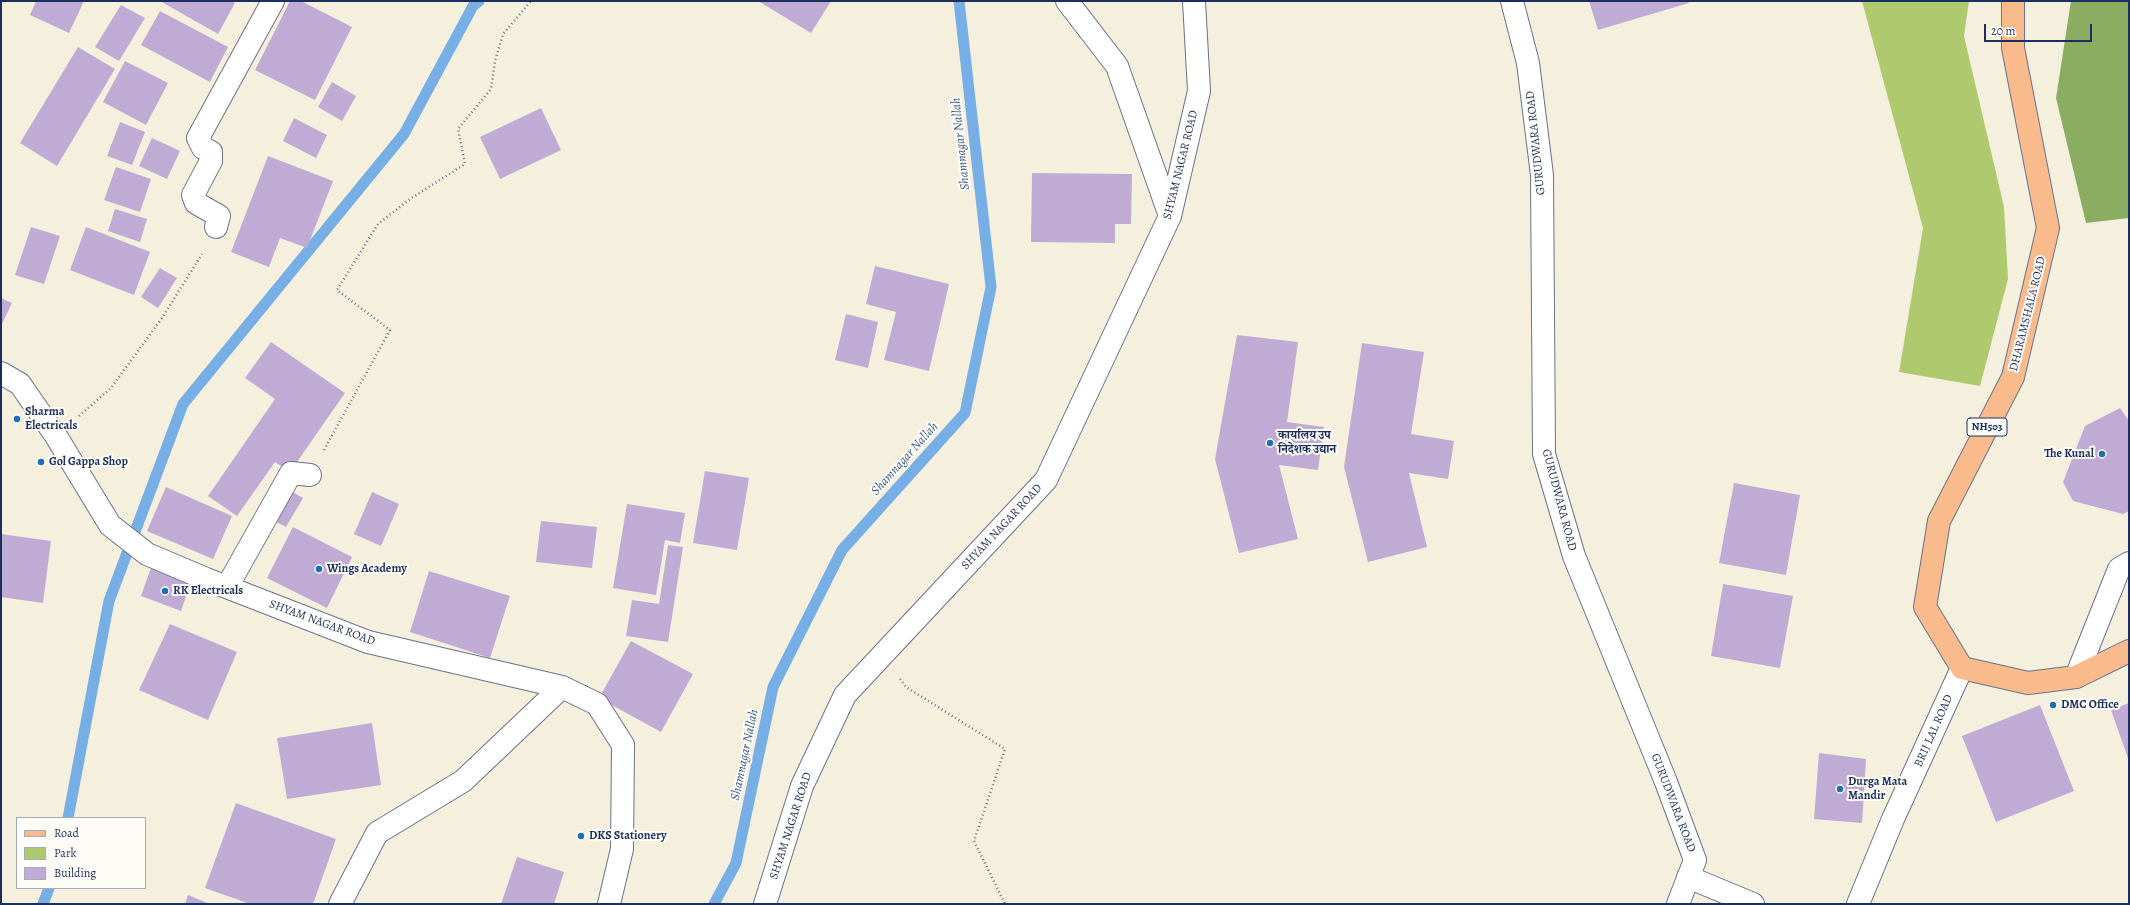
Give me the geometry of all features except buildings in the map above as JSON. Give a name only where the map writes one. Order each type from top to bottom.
[{"type":"main road","name":"DHARAMSHALA ROAD","points":[[1962,668],[1925,607],[1939,521],[2013,377],[2048,228],[2013,48],[2013,1]]},
{"type":"main road","points":[[1962,668],[2028,683],[2076,677],[2129,652]]},
{"type":"street","points":[[216,227],[219,216],[196,203],[193,195],[211,161],[211,152],[203,148],[198,138],[273,1]]},
{"type":"street","points":[[1067,1],[1117,66],[1170,216]]},
{"type":"street","name":"SHYAM NAGAR ROAD","points":[[765,904],[802,786],[845,695],[1046,480],[1170,216],[1199,91],[1194,1]]},
{"type":"street","name":"GURUDWARA ROAD","points":[[1512,1],[1528,63],[1542,174],[1544,454],[1574,556],[1666,782],[1695,860],[1678,904]]},
{"type":"street","name":"SHYAM NAGAR ROAD","points":[[1,373],[20,384],[56,436],[110,525],[148,554],[227,587],[368,642],[562,687],[597,704],[623,744],[622,849],[609,904]]},
{"type":"street","points":[[227,587],[291,473],[310,475]]},
{"type":"street","points":[[2076,677],[2119,569],[2129,563]]},
{"type":"street","name":"BRIJ LAL ROAD","points":[[1858,904],[1893,819],[1962,668]]},
{"type":"street","points":[[340,904],[377,833],[463,782],[562,687]]},
{"type":"street","points":[[1688,877],[1753,904]]},
{"type":"path","points":[[310,475],[390,330],[337,290],[378,224],[410,199],[465,164],[458,129],[491,89],[495,61],[503,34],[531,1]]},
{"type":"path","points":[[56,436],[111,388],[162,318],[198,262],[216,227]]},
{"type":"path","points":[[883,654],[906,687],[1005,749],[974,840],[1005,904]]},
{"type":"green space","points":[[1862,1],[1969,1],[1964,36],[2004,207],[2008,279],[1980,386],[1899,372],[1923,228]]},
{"type":"green space","points":[[2071,1],[2129,1],[2129,218],[2086,223],[2056,98]]},
{"type":"waterway","points":[[68,817],[109,601],[183,404],[404,134],[473,6],[479,1]]},
{"type":"waterway","name":"Shamnagar Nallah","points":[[714,904],[736,863],[773,687],[842,550],[965,413],[991,287],[959,1]]},
{"type":"waterway","points":[[43,904],[49,889]]},
{"type":"place","name":"Sharma Electricals","points":[[17,419]]},
{"type":"place","name":"कार्यालय उप निदेशक उद्यान","points":[[1270,443]]},
{"type":"place","name":"The Kunal","points":[[2102,454]]},
{"type":"place","name":"Gol Gappa Shop","points":[[41,462]]},
{"type":"place","name":"Wings Academy","points":[[319,569]]},
{"type":"place","name":"RK Electricals","points":[[165,591]]},
{"type":"place","name":"DMC Office","points":[[2053,705]]},
{"type":"place","name":"Durga Mata Mandir","points":[[1840,789]]},
{"type":"place","name":"DKS Stationery","points":[[581,836]]}]
